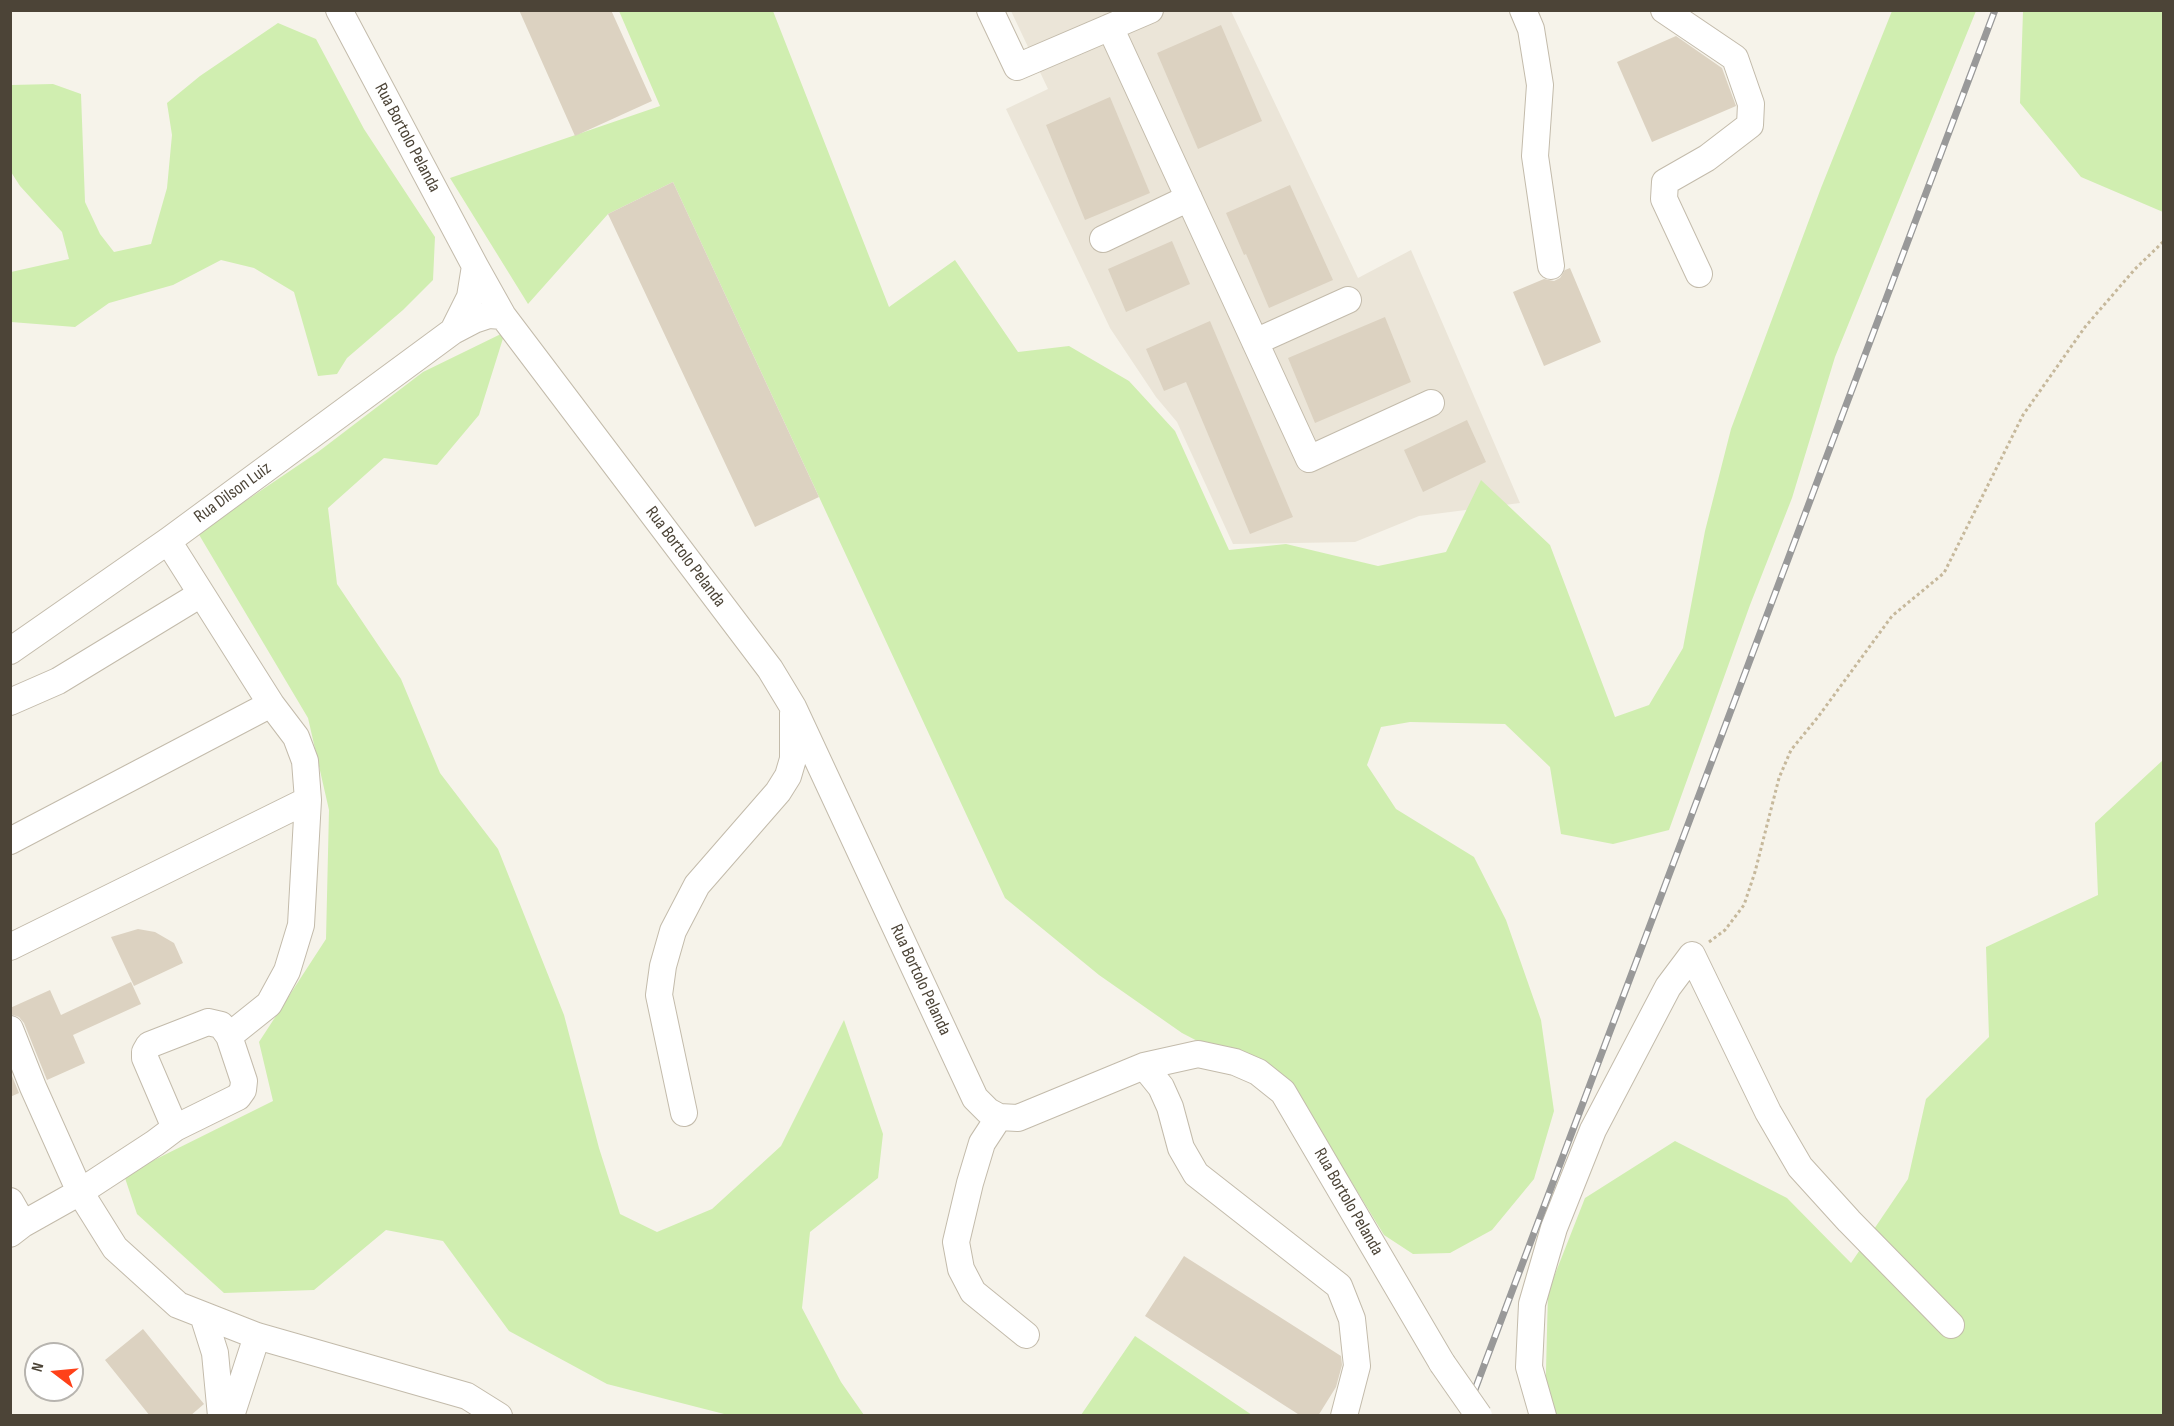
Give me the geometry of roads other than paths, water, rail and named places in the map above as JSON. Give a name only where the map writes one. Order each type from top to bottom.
[{"type":"street","name":"Rua Bortolo Pelanda","points":[[339,10],[503,316],[770,669],[793,707],[975,1098],[988,1111],[999,1117],[1018,1118],[1144,1066],[1198,1054],[1235,1062],[1258,1072],[1283,1092],[1442,1363],[1479,1416]]},
{"type":"street","points":[[990,10],[1017,67],[1149,11]]},
{"type":"street","points":[[1523,10],[1531,29],[1540,85],[1535,156],[1551,267]]},
{"type":"street","points":[[1664,10],[1735,58],[1751,104],[1750,125],[1707,158],[1665,182],[1664,199],[1699,274]]},
{"type":"street","points":[[1110,27],[1309,459],[1431,403]]},
{"type":"street","points":[[1103,239],[1189,198]]},
{"type":"street","points":[[453,332],[470,297],[475,266]]},
{"type":"street","points":[[1255,342],[1348,300]]},
{"type":"street","name":"Rua Dilson Luiz","points":[[10,651],[168,541],[453,332],[474,320],[489,315],[503,316]]},
{"type":"street","points":[[168,541],[271,705],[296,737],[305,761],[308,800],[301,925],[287,971],[269,1004],[229,1036]]},
{"type":"street","points":[[10,702],[58,681],[201,594]]},
{"type":"street","points":[[10,841],[271,705]]},
{"type":"street","points":[[684,1113],[659,995],[663,966],[673,931],[697,885],[778,792],[788,776],[793,759],[793,707]]},
{"type":"street","points":[[10,947],[308,800]]},
{"type":"street","points":[[1543,1416],[1529,1367],[1532,1304],[1554,1228],[1593,1130],[1668,987],[1692,955],[1768,1112],[1800,1167],[1951,1326]]},
{"type":"street","points":[[10,1202],[17,1229],[80,1192],[175,1128],[238,1097],[243,1090],[244,1081],[229,1036],[221,1025],[208,1022],[149,1045],[145,1052],[145,1058],[175,1128]]},
{"type":"street","points":[[10,1029],[80,1192],[115,1248],[177,1305],[257,1336],[467,1396],[499,1416]]},
{"type":"street","points":[[1144,1066],[1161,1087],[1170,1107],[1181,1148],[1196,1174],[1339,1286],[1352,1319],[1357,1366],[1344,1416]]},
{"type":"street","points":[[999,1117],[982,1143],[956,1242],[962,1269],[973,1292],[1026,1335]]},
{"type":"street","points":[[204,1315],[215,1353],[226,1411]]},
{"type":"street","points":[[226,1411],[257,1336]]},
{"type":"railway","points":[[1465,1416],[1995,10]]}]
